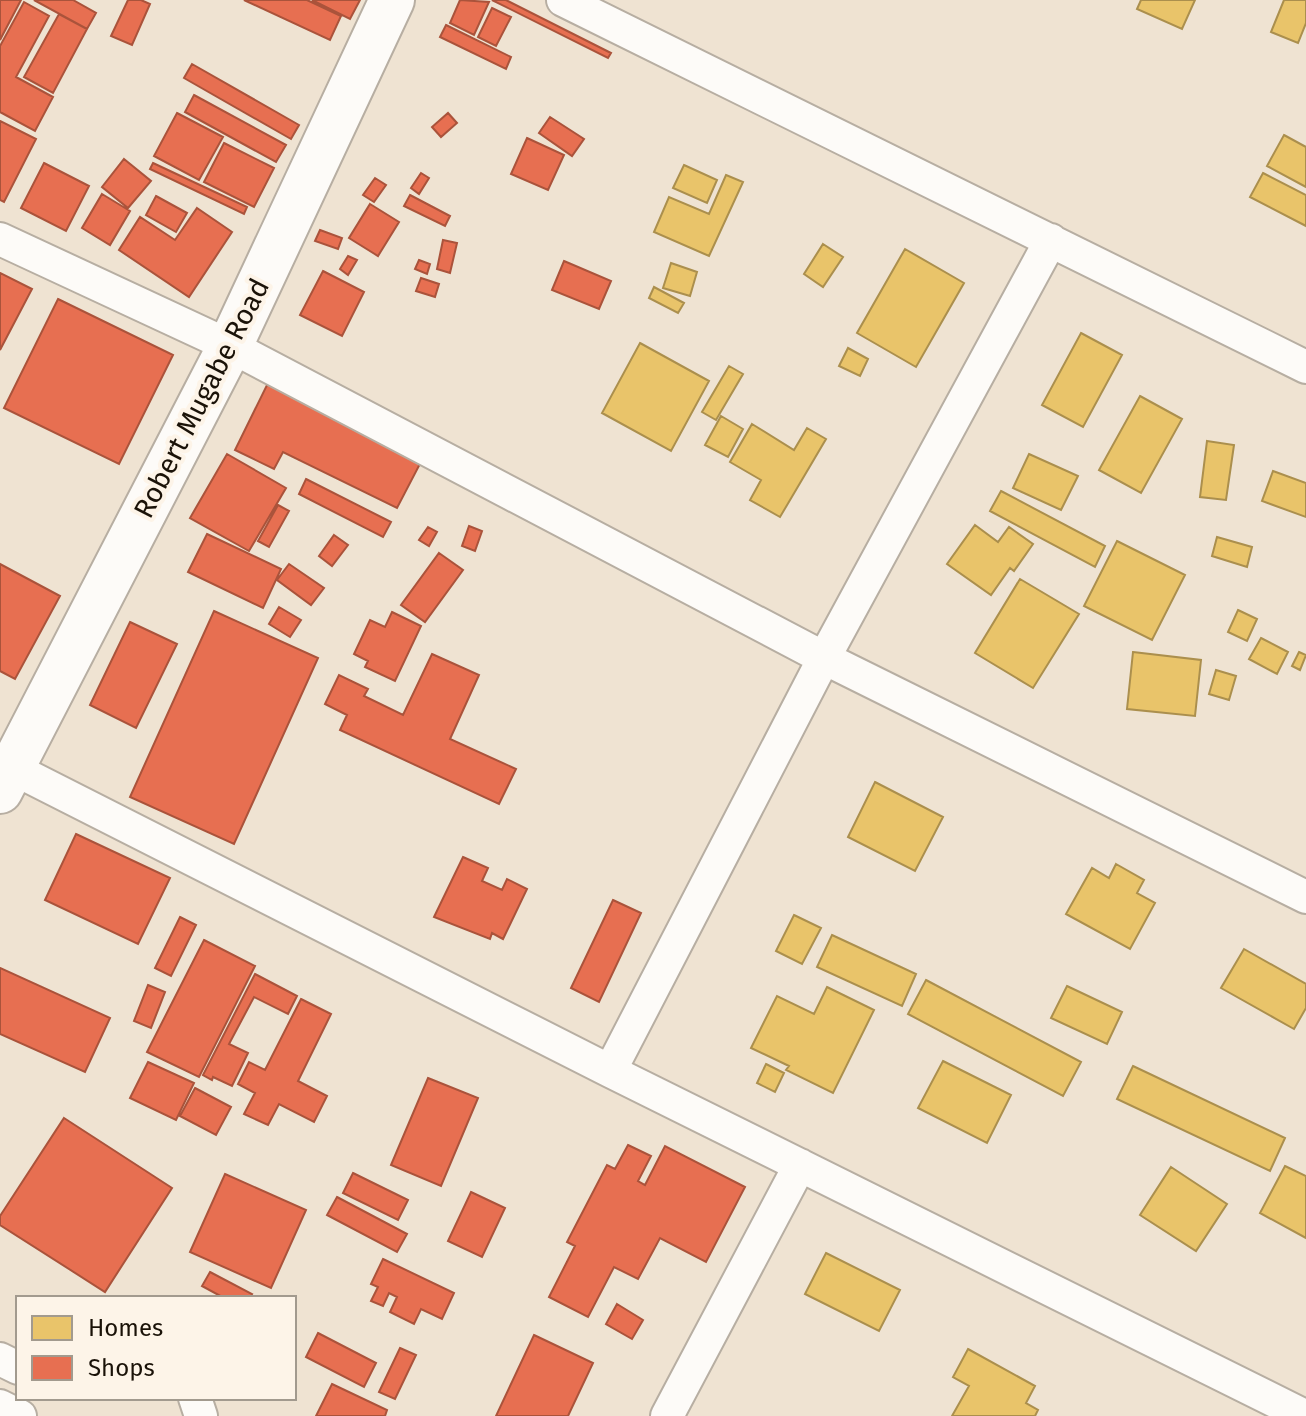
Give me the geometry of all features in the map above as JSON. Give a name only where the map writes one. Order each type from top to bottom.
[{"type":"street","name":"Robert Mugabe Road","points":[[6,780],[230,346],[392,0]]},
{"type":"street","points":[[563,0],[1306,367]]},
{"type":"street","points":[[0,239],[230,346],[824,658],[1306,897]]},
{"type":"street","points":[[610,1071],[824,658],[1051,240]]},
{"type":"street","points":[[6,780],[610,1071],[1305,1416]]},
{"type":"street","points":[[667,1416],[800,1165]]},
{"type":"street","points":[[0,1406],[20,1416]]},
{"type":"building: Homes","points":[[1141,0],[1195,0],[1182,29],[1137,9]]},
{"type":"building: Homes","points":[[1284,0],[1306,0],[1306,23],[1298,43],[1271,32]]},
{"type":"building: Homes","points":[[1284,135],[1306,147],[1306,187],[1267,166]]},
{"type":"building: Homes","points":[[684,165],[717,180],[707,203],[673,188]]},
{"type":"building: Homes","points":[[1263,173],[1306,195],[1306,226],[1250,197]]},
{"type":"building: Homes","points":[[726,175],[743,182],[709,256],[654,232],[669,197],[709,214]]},
{"type":"building: Homes","points":[[823,244],[843,257],[823,287],[804,274]]},
{"type":"building: Homes","points":[[905,249],[964,283],[916,367],[857,333]]},
{"type":"building: Homes","points":[[671,263],[697,272],[690,296],[663,288]]},
{"type":"building: Homes","points":[[654,287],[684,303],[678,313],[649,298]]},
{"type":"building: Homes","points":[[1081,333],[1122,355],[1083,427],[1042,405]]},
{"type":"building: Homes","points":[[640,343],[709,381],[671,451],[602,413]]},
{"type":"building: Homes","points":[[848,348],[868,359],[860,376],[839,366]]},
{"type":"building: Homes","points":[[729,366],[743,374],[716,420],[702,412]]},
{"type":"building: Homes","points":[[1140,396],[1182,419],[1141,493],[1099,470]]},
{"type":"building: Homes","points":[[721,416],[743,429],[728,457],[705,445]]},
{"type":"building: Homes","points":[[752,424],[794,450],[807,428],[826,439],[780,517],[750,500],[761,480],[730,462]]},
{"type":"building: Homes","points":[[1207,441],[1234,445],[1226,500],[1200,497]]},
{"type":"building: Homes","points":[[1029,454],[1078,476],[1061,510],[1013,488]]},
{"type":"building: Homes","points":[[1273,471],[1306,483],[1306,517],[1262,501]]},
{"type":"building: Homes","points":[[1001,491],[1105,546],[1095,567],[990,511]]},
{"type":"building: Homes","points":[[975,525],[998,542],[1009,527],[1033,544],[1014,571],[1010,568],[991,595],[947,564]]},
{"type":"building: Homes","points":[[1217,537],[1252,547],[1247,567],[1212,556]]},
{"type":"building: Homes","points":[[1117,541],[1185,575],[1152,640],[1084,606]]},
{"type":"building: Homes","points":[[1020,579],[1079,614],[1033,688],[975,653]]},
{"type":"building: Homes","points":[[1238,610],[1257,619],[1247,641],[1228,632]]},
{"type":"building: Homes","points":[[1261,638],[1288,652],[1277,674],[1249,659]]},
{"type":"building: Homes","points":[[1133,652],[1201,660],[1195,716],[1127,709]]},
{"type":"building: Homes","points":[[1299,652],[1306,655],[1300,670],[1292,666]]},
{"type":"building: Homes","points":[[1216,670],[1236,676],[1229,700],[1209,694]]},
{"type":"building: Homes","points":[[875,782],[943,817],[915,871],[848,837]]},
{"type":"building: Homes","points":[[1116,864],[1144,880],[1137,893],[1155,903],[1130,949],[1066,914],[1092,868],[1109,878]]},
{"type":"building: Homes","points":[[794,915],[821,928],[802,964],[776,951]]},
{"type":"building: Homes","points":[[832,935],[916,974],[902,1006],[817,967]]},
{"type":"building: Homes","points":[[1244,949],[1306,984],[1306,1008],[1294,1029],[1221,988]]},
{"type":"building: Homes","points":[[926,980],[1081,1062],[1063,1096],[908,1014]]},
{"type":"building: Homes","points":[[1067,986],[1122,1012],[1107,1044],[1051,1018]]},
{"type":"building: Homes","points":[[827,987],[874,1010],[833,1093],[786,1070],[789,1066],[751,1048],[777,996],[814,1014]]},
{"type":"building: Homes","points":[[943,1061],[1011,1095],[987,1143],[918,1108]]},
{"type":"building: Homes","points":[[766,1064],[784,1073],[775,1092],[757,1083]]},
{"type":"building: Homes","points":[[1133,1066],[1285,1138],[1270,1171],[1117,1099]]},
{"type":"building: Homes","points":[[1285,1166],[1306,1176],[1306,1238],[1260,1213]]},
{"type":"building: Homes","points":[[1171,1167],[1227,1204],[1196,1251],[1140,1215]]},
{"type":"building: Homes","points":[[826,1253],[900,1290],[879,1331],[805,1294]]},
{"type":"building: Homes","points":[[968,1349],[1035,1386],[1026,1403],[1038,1410],[1035,1416],[952,1416],[969,1386],[953,1377]]},
{"type":"building: Shops","points":[[0,0],[21,0],[0,40]]},
{"type":"building: Shops","points":[[34,0],[73,0],[96,13],[87,29]]},
{"type":"building: Shops","points":[[128,0],[150,4],[132,45],[111,36]]},
{"type":"building: Shops","points":[[244,0],[307,0],[341,16],[330,40]]},
{"type":"building: Shops","points":[[312,0],[360,0],[350,19]]},
{"type":"building: Shops","points":[[460,0],[489,2],[474,35],[450,23]]},
{"type":"building: Shops","points":[[492,0],[506,0],[611,53],[608,58]]},
{"type":"building: Shops","points":[[24,2],[49,16],[16,77],[53,97],[35,131],[0,112],[0,46]]},
{"type":"building: Shops","points":[[492,8],[511,17],[496,46],[478,37]]},
{"type":"building: Shops","points":[[59,14],[87,29],[53,93],[24,77]]},
{"type":"building: Shops","points":[[446,25],[511,57],[506,69],[440,37]]},
{"type":"building: Shops","points":[[192,64],[299,125],[291,139],[184,78]]},
{"type":"building: Shops","points":[[194,95],[286,145],[276,162],[185,112]]},
{"type":"building: Shops","points":[[177,113],[223,137],[199,180],[154,156]]},
{"type":"building: Shops","points":[[448,113],[457,123],[441,137],[432,127]]},
{"type":"building: Shops","points":[[550,117],[584,139],[572,156],[539,133]]},
{"type":"building: Shops","points":[[0,121],[36,139],[4,202],[0,200]]},
{"type":"building: Shops","points":[[527,138],[564,155],[548,190],[511,174]]},
{"type":"building: Shops","points":[[224,143],[274,168],[254,207],[204,182]]},
{"type":"building: Shops","points":[[124,159],[151,181],[128,208],[102,187]]},
{"type":"building: Shops","points":[[44,163],[89,186],[66,231],[21,208]]},
{"type":"building: Shops","points":[[153,163],[247,207],[244,214],[150,169]]},
{"type":"building: Shops","points":[[421,173],[429,178],[419,194],[411,188]]},
{"type":"building: Shops","points":[[375,178],[386,185],[374,202],[363,195]]},
{"type":"building: Shops","points":[[102,194],[130,211],[110,245],[82,228]]},
{"type":"building: Shops","points":[[410,195],[450,216],[445,226],[404,206]]},
{"type":"building: Shops","points":[[156,196],[187,213],[176,232],[146,215]]},
{"type":"building: Shops","points":[[370,204],[399,222],[378,256],[349,238]]},
{"type":"building: Shops","points":[[197,208],[232,232],[189,297],[119,250],[140,217],[175,240]]},
{"type":"building: Shops","points":[[320,230],[342,238],[338,249],[315,241]]},
{"type":"building: Shops","points":[[443,240],[457,243],[450,273],[437,269]]},
{"type":"building: Shops","points":[[348,256],[357,260],[348,275],[340,269]]},
{"type":"building: Shops","points":[[419,260],[430,264],[427,274],[415,269]]},
{"type":"building: Shops","points":[[564,261],[611,281],[599,309],[552,290]]},
{"type":"building: Shops","points":[[323,271],[364,292],[342,336],[300,315]]},
{"type":"building: Shops","points":[[0,273],[32,289],[0,350]]},
{"type":"building: Shops","points":[[421,278],[439,284],[435,297],[416,291]]},
{"type":"building: Shops","points":[[58,299],[173,355],[119,464],[4,408]]},
{"type":"building: Shops","points":[[268,383],[423,458],[397,508],[283,452],[274,469],[235,450]]},
{"type":"building: Shops","points":[[227,454],[286,488],[249,551],[190,518]]},
{"type":"building: Shops","points":[[306,479],[391,522],[383,537],[299,494]]},
{"type":"building: Shops","points":[[278,505],[289,511],[269,547],[258,541]]},
{"type":"building: Shops","points":[[469,526],[482,531],[475,551],[462,546]]},
{"type":"building: Shops","points":[[428,527],[437,532],[429,546],[419,540]]},
{"type":"building: Shops","points":[[207,534],[281,569],[263,608],[188,572]]},
{"type":"building: Shops","points":[[334,535],[348,545],[332,566],[319,556]]},
{"type":"building: Shops","points":[[439,553],[463,570],[425,622],[401,605]]},
{"type":"building: Shops","points":[[0,564],[60,596],[15,679],[0,671]]},
{"type":"building: Shops","points":[[289,564],[324,588],[311,605],[277,580]]},
{"type":"building: Shops","points":[[279,607],[301,620],[290,637],[269,624]]},
{"type":"building: Shops","points":[[214,611],[318,658],[234,844],[130,797]]},
{"type":"building: Shops","points":[[392,612],[421,626],[395,681],[365,667],[368,661],[354,654],[370,620],[385,627]]},
{"type":"building: Shops","points":[[130,622],[177,644],[136,728],[90,705]]},
{"type":"building: Shops","points":[[432,654],[479,675],[450,739],[516,769],[499,804],[340,730],[347,715],[325,704],[339,675],[368,689],[364,696],[403,715]]},
{"type":"building: Shops","points":[[76,834],[170,878],[138,944],[45,900]]},
{"type":"building: Shops","points":[[463,857],[488,868],[482,881],[502,890],[507,879],[527,889],[503,939],[492,933],[490,939],[434,917]]},
{"type":"building: Shops","points":[[613,900],[641,913],[599,1002],[571,988]]},
{"type":"building: Shops","points":[[180,917],[196,925],[171,976],[155,968]]},
{"type":"building: Shops","points":[[204,940],[255,966],[199,1077],[147,1052]]},
{"type":"building: Shops","points":[[0,968],[110,1018],[85,1072],[0,1034]]},
{"type":"building: Shops","points":[[255,974],[297,996],[288,1014],[254,997],[229,1044],[248,1053],[232,1086],[213,1077],[212,1080],[203,1075]]},
{"type":"building: Shops","points":[[148,985],[165,992],[151,1028],[134,1021]]},
{"type":"building: Shops","points":[[301,999],[331,1014],[298,1081],[327,1096],[314,1122],[279,1104],[268,1125],[244,1114],[255,1093],[238,1084],[249,1062],[265,1070]]},
{"type":"building: Shops","points":[[148,1062],[194,1083],[176,1120],[130,1098]]},
{"type":"building: Shops","points":[[428,1078],[478,1098],[441,1186],[391,1165]]},
{"type":"building: Shops","points":[[195,1088],[231,1107],[216,1135],[180,1116]]},
{"type":"building: Shops","points":[[64,1118],[172,1188],[105,1292],[0,1225],[0,1216]]},
{"type":"building: Shops","points":[[628,1145],[651,1156],[638,1181],[645,1185],[665,1146],[745,1187],[706,1262],[660,1238],[638,1279],[614,1267],[588,1317],[549,1297],[575,1246],[567,1242],[607,1165],[615,1169]]},
{"type":"building: Shops","points":[[353,1173],[408,1200],[398,1220],[343,1193]]},
{"type":"building: Shops","points":[[225,1174],[306,1210],[271,1288],[190,1252]]},
{"type":"building: Shops","points":[[471,1192],[505,1208],[482,1257],[448,1241]]},
{"type":"building: Shops","points":[[337,1197],[407,1234],[397,1252],[327,1215]]},
{"type":"building: Shops","points":[[383,1259],[454,1293],[442,1319],[421,1309],[414,1324],[390,1312],[397,1297],[389,1293],[383,1306],[371,1301],[378,1287],[371,1284]]},
{"type":"building: Shops","points":[[210,1272],[252,1294],[220,1296],[202,1286]]},
{"type":"building: Shops","points":[[617,1304],[643,1320],[632,1339],[606,1324]]},
{"type":"building: Shops","points":[[318,1333],[376,1363],[364,1387],[306,1357]]},
{"type":"building: Shops","points":[[534,1335],[593,1363],[568,1416],[496,1416]]},
{"type":"building: Shops","points":[[400,1348],[416,1355],[395,1399],[379,1392]]},
{"type":"building: Shops","points":[[332,1384],[387,1410],[385,1416],[316,1416]]}]
